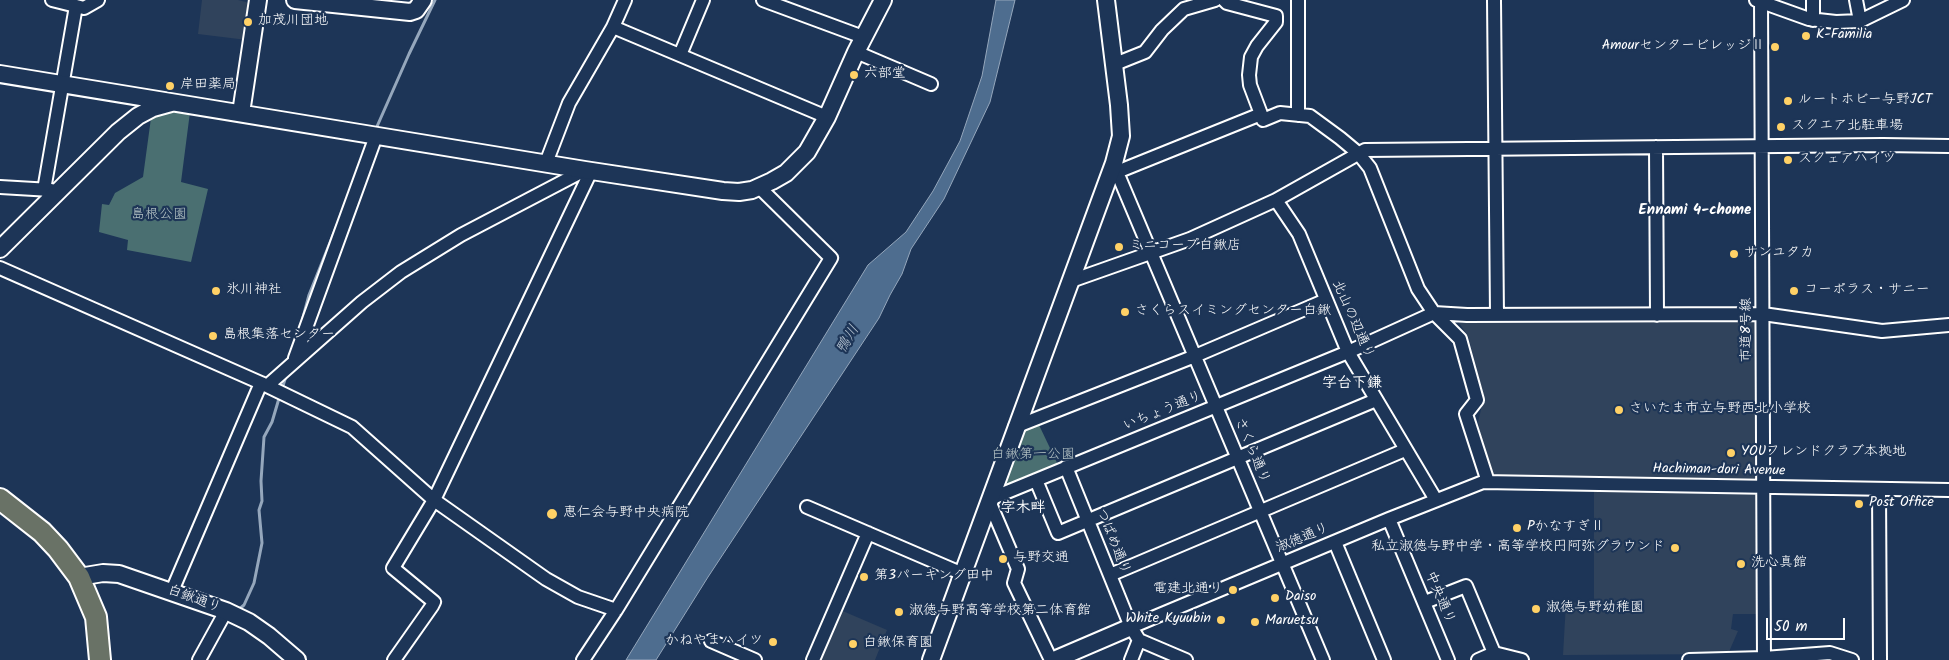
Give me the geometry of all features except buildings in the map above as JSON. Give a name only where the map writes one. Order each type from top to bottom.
[{"type":"main road","points":[[0,499],[42,532],[58,549],[79,577],[96,616],[100,660]]},
{"type":"street","points":[[52,0],[84,8],[98,0]]},
{"type":"street","points":[[241,114],[258,0]]},
{"type":"street","points":[[295,0],[410,12],[416,10],[423,0]]},
{"type":"street","points":[[546,163],[569,103],[614,27],[626,0]]},
{"type":"street","points":[[680,56],[703,0]]},
{"type":"street","points":[[763,0],[863,37]]},
{"type":"street","points":[[0,74],[588,170],[739,192],[759,187],[786,173],[800,160],[814,142],[863,37],[883,0]]},
{"type":"street","points":[[931,660],[1015,427],[1115,168],[1121,136],[1115,64],[1106,0]]},
{"type":"street","points":[[1115,64],[1145,52],[1162,30],[1184,9],[1215,0]]},
{"type":"street","points":[[1224,0],[1228,3],[1276,16],[1276,22],[1257,46],[1251,57],[1250,85],[1263,120],[1280,113],[1310,116],[1358,153],[1370,168],[1418,289],[1434,313],[1460,339],[1477,400],[1466,414],[1488,482]]},
{"type":"street","points":[[1298,0],[1298,114]]},
{"type":"street","points":[[1494,0],[1497,315]]},
{"type":"street","points":[[1813,0],[1813,20]]},
{"type":"street","points":[[1856,0],[1860,21]]},
{"type":"street","points":[[1760,1],[1813,20],[1836,22],[1860,21],[1904,0]]},
{"type":"street","name":"市道8号線","points":[[1760,1],[1763,146],[1764,659]]},
{"type":"street","points":[[52,190],[63,84],[76,6]]},
{"type":"street","points":[[614,27],[827,117]]},
{"type":"street","points":[[856,52],[931,84]]},
{"type":"street","points":[[0,249],[52,190],[118,132],[138,116],[153,108],[173,102]]},
{"type":"street","points":[[1115,168],[1260,114]]},
{"type":"street","points":[[294,360],[376,136]]},
{"type":"street","points":[[1071,281],[1152,254],[1276,200],[1365,150],[1949,146]]},
{"type":"street","points":[[1656,147],[1657,315]]},
{"type":"street","name":"さくら通り","points":[[1115,168],[1323,660]]},
{"type":"street","points":[[172,591],[264,384],[407,267],[461,235],[588,170]]},
{"type":"street","points":[[394,660],[434,602],[392,568],[434,500],[588,170]]},
{"type":"street","points":[[0,187],[52,190]]},
{"type":"street","points":[[583,660],[616,610],[831,258],[759,187]]},
{"type":"street","name":"北山の辺通り","points":[[1276,200],[1299,234],[1348,352],[1436,500]]},
{"type":"street","points":[[0,268],[264,384],[352,426],[434,500],[546,580],[578,596],[616,610]]},
{"type":"street","points":[[1015,427],[1195,356],[1326,300]]},
{"type":"street","points":[[1434,313],[1497,315],[1763,314],[1882,331],[1949,325]]},
{"type":"street","name":"いちょう通り","points":[[990,500],[1348,352],[1434,313]]},
{"type":"street","points":[[1036,480],[1058,534],[1376,400]]},
{"type":"street","points":[[1110,575],[1259,510],[1405,450]]},
{"type":"street","name":"つばめ通り","points":[[1066,468],[1135,634]]},
{"type":"street","name":"淑徳通り","points":[[1135,634],[1282,564],[1436,500],[1483,482],[1488,482]]},
{"type":"street","name":"Hachiman-dori Avenue","points":[[1488,482],[1949,490]]},
{"type":"street","points":[[1879,490],[1880,660]]},
{"type":"street","points":[[990,500],[1018,569],[1014,583],[1052,660],[1135,634],[1181,659]]},
{"type":"street","points":[[807,507],[963,574]]},
{"type":"street","name":"中央通り","points":[[1389,519],[1448,660]]},
{"type":"street","points":[[813,660],[868,533]]},
{"type":"street","points":[[1335,542],[1384,660]]},
{"type":"street","name":"白鍬通り","points":[[79,577],[118,574],[172,591],[231,613],[268,636],[297,660]]},
{"type":"street","points":[[1425,602],[1466,586],[1495,657]]},
{"type":"street","points":[[199,660],[231,613]]},
{"type":"street","points":[[1131,660],[1135,634]]},
{"type":"street","points":[[711,641],[738,657],[755,660]]},
{"type":"street","points":[[1689,660],[1764,659],[1830,653],[1852,660]]},
{"type":"street","points":[[1478,660],[1495,657],[1522,660]]},
{"type":"shaded area","points":[[202,0],[238,0],[250,5],[247,40],[198,34]]},
{"type":"shaded area","name":"さいたま市立与野西北小学校","points":[[1756,320],[1758,476],[1755,479],[1490,479],[1478,422],[1484,397],[1468,336],[1459,323]]},
{"type":"shaded area","name":"私立淑徳与野中学・高等学校円阿弥グラウンド","points":[[1594,490],[1756,493],[1758,614],[1733,614],[1731,629],[1738,631],[1728,654],[1563,655],[1566,603],[1594,602]]},
{"type":"shaded area","name":"白鍬保育園","points":[[838,609],[887,630],[875,660],[822,660],[818,658]]},
{"type":"green space","name":"島根公園","points":[[174,110],[190,112],[181,182],[208,189],[191,262],[127,250],[128,240],[99,232],[102,204],[109,205],[115,193],[143,177],[151,118],[162,112]]},
{"type":"green space","name":"白鍬第一公園","points":[[1039,425],[1059,467],[1006,489],[1001,484],[1021,430]]},
{"type":"water","name":"鴨川","points":[[996,0],[1015,0],[990,102],[944,199],[911,249],[902,274],[879,318],[708,577],[656,660],[626,660],[868,265],[906,232],[933,191],[960,141],[982,76]]},
{"type":"waterway","points":[[375,131],[435,0]]},
{"type":"waterway","points":[[301,325],[309,295],[337,225]]},
{"type":"waterway","points":[[282,389],[286,376]]},
{"type":"waterway","points":[[237,611],[244,605],[254,583],[262,543],[259,510],[262,501],[261,481],[264,437],[272,422],[280,395]]},
{"type":"place","name":"加茂川団地","points":[[248,22]]},
{"type":"place","name":"K-Familia","points":[[1806,36]]},
{"type":"place","name":"AmourセンタービレッジⅡ","points":[[1775,47]]},
{"type":"place","name":"六部堂","points":[[854,75]]},
{"type":"place","name":"岸田薬局","points":[[170,86]]},
{"type":"place","name":"ルートホビー与野JCT","points":[[1788,101]]},
{"type":"place","name":"スクエア北駐車場","points":[[1781,127]]},
{"type":"place","name":"スクェアハイツ","points":[[1788,160]]},
{"type":"place","name":"ミニコープ白鍬店","points":[[1119,247]]},
{"type":"place","name":"サンユタカ","points":[[1734,254]]},
{"type":"place","name":"氷川神社","points":[[216,291]]},
{"type":"place","name":"コーポラス・サニー","points":[[1794,291]]},
{"type":"place","name":"さくらスイミングセンター白鍬","points":[[1125,312]]},
{"type":"place","name":"島根集落センター","points":[[213,336]]},
{"type":"place","name":"さいたま市立与野西北小学校","points":[[1619,410]]},
{"type":"place","name":"YOUフレンドクラブ本拠地","points":[[1731,453]]},
{"type":"place","name":"Post Office","points":[[1859,504]]},
{"type":"place","name":"恵仁会与野中央病院","points":[[552,514]]},
{"type":"place","name":"PかなすぎⅡ","points":[[1517,528]]},
{"type":"place","name":"私立淑徳与野中学・高等学校円阿弥グラウンド","points":[[1675,548]]},
{"type":"place","name":"与野交通","points":[[1003,559]]},
{"type":"place","name":"洗心真館","points":[[1741,564]]},
{"type":"place","name":"第3パーキング田中","points":[[864,577]]},
{"type":"place","name":"電建北通り","points":[[1233,590]]},
{"type":"place","name":"Daiso","points":[[1275,598]]},
{"type":"place","name":"淑徳与野幼稚園","points":[[1536,609]]},
{"type":"place","name":"淑徳与野高等学校第二体育館","points":[[899,612]]},
{"type":"place","name":"White Kyuubin","points":[[1221,620]]},
{"type":"place","name":"Maruetsu","points":[[1255,622]]},
{"type":"place","name":"かねやまハイツ","points":[[773,642]]},
{"type":"place","name":"白鍬保育園","points":[[853,644]]},
{"type":"district","name":"Ennami 4-chome","points":[[1695,211]]},
{"type":"district","name":"字台下鎌","points":[[1352,384]]},
{"type":"district","name":"字木畔","points":[[1023,509]]}]
